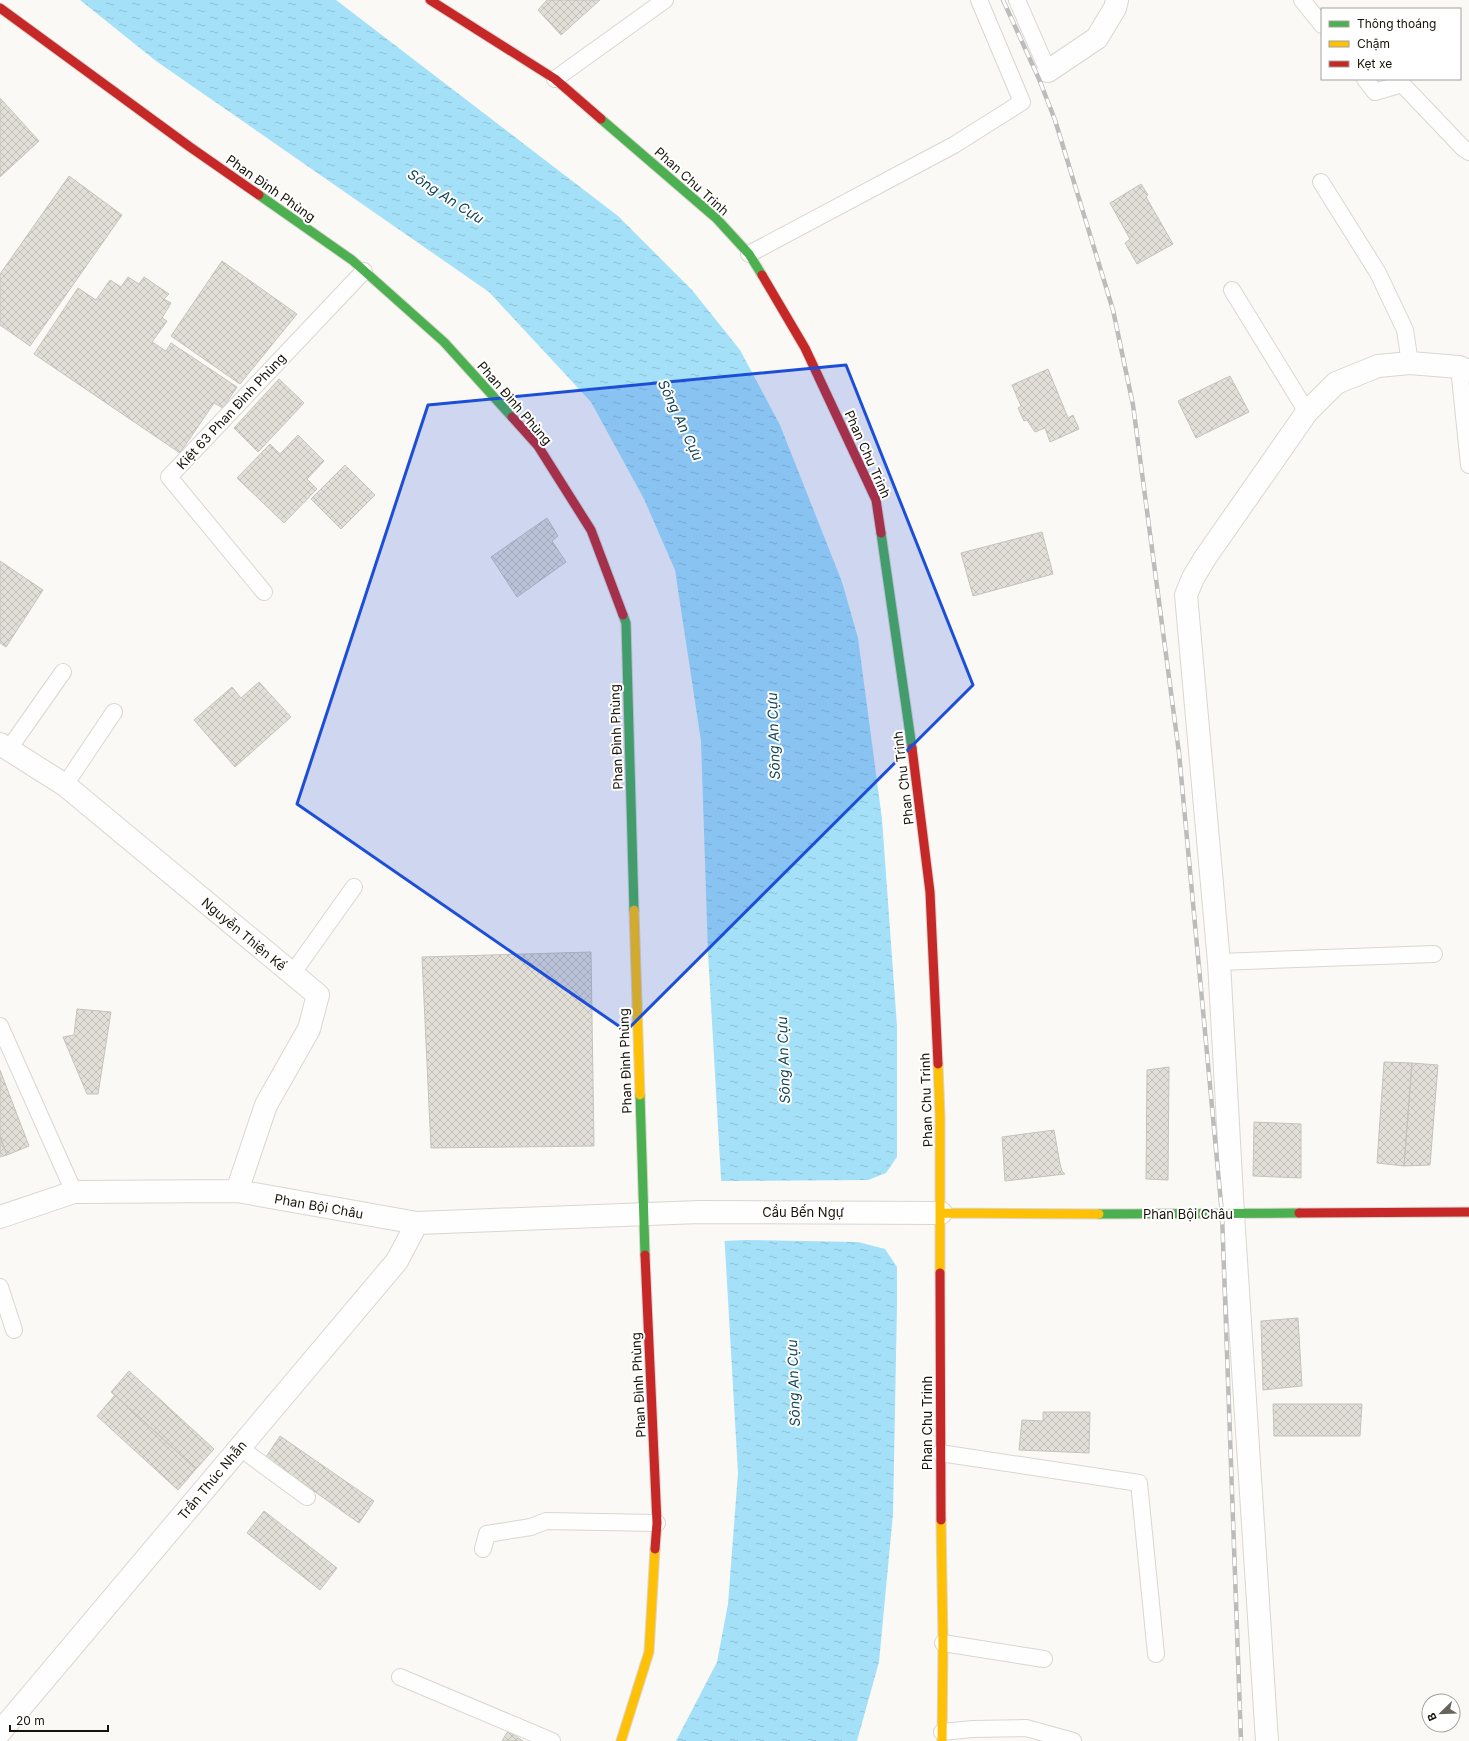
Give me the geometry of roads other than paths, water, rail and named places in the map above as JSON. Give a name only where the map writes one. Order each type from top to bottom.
[{"type":"street","name":"Phan Chu Trinh","points":[[430,0],[555,79],[716,218],[750,254],[805,348],[876,500],[908,712],[930,892],[940,1117],[940,1453],[943,1643],[942,1737]]},
{"type":"street","points":[[1048,71],[1097,38],[1114,3]]},
{"type":"street","name":"Phan Đình Phùng","points":[[0,8],[364,270],[444,342],[538,446],[591,530],[626,624],[643,1214],[657,1523],[649,1652],[621,1741]]},
{"type":"street","points":[[1267,1741],[1233,1214],[1219,962],[1186,595],[1193,578],[1205,558],[1307,412],[1336,383],[1378,366],[1410,363],[1464,369]]},
{"type":"street","name":"Nguyễn Thiện Kế","points":[[4,747],[65,785],[318,995],[309,1029],[266,1105],[237,1191]]},
{"type":"street","name":"Phan Bội Châu","points":[[0,1217],[74,1192],[237,1191],[417,1223],[643,1214]]},
{"type":"street","name":"Cầu Bến Ngự","points":[[643,1214],[699,1212],[908,1212]]},
{"type":"street","name":"Phan Bội Châu","points":[[908,1212],[1233,1214],[1469,1212]]},
{"type":"street","name":"Trần Thúc Nhẫn","points":[[0,1732],[397,1260],[417,1223]]},
{"type":"lane","points":[[555,79],[665,0]]},
{"type":"lane","points":[[750,254],[954,145],[1022,102],[979,0]]},
{"type":"lane","points":[[1017,0],[1048,71]]},
{"type":"lane","points":[[1302,0],[1321,24]]},
{"type":"lane","points":[[1366,80],[1375,92],[1402,84],[1463,148],[1469,152]]},
{"type":"lane","points":[[1321,182],[1378,273],[1405,330],[1410,363]]},
{"type":"lane","name":"Kiệt 63 Phan Đình Phùng","points":[[264,592],[169,477],[364,270]]},
{"type":"lane","points":[[1232,290],[1307,412]]},
{"type":"lane","points":[[1464,369],[1469,465]]},
{"type":"lane","points":[[4,747],[63,672]]},
{"type":"lane","points":[[65,785],[114,712]]},
{"type":"lane","points":[[292,974],[354,887]]},
{"type":"lane","points":[[1219,962],[1434,954]]},
{"type":"lane","points":[[0,1026],[74,1192]]},
{"type":"lane","points":[[0,1287],[14,1330]]},
{"type":"lane","points":[[240,1448],[307,1497]]},
{"type":"lane","points":[[940,1453],[1139,1483],[1156,1654]]},
{"type":"lane","points":[[483,1549],[487,1534],[531,1527],[546,1522],[657,1523]]},
{"type":"lane","points":[[943,1643],[1044,1659]]},
{"type":"lane","points":[[400,1677],[552,1741]]},
{"type":"lane","points":[[942,1737],[973,1729],[1026,1728],[1073,1741]]},
{"type":"lane","points":[[0,1738],[4,1741]]},
{"type":"water","name":"Sông An Cựu","points":[[80,0],[336,0],[618,216],[692,290],[740,350],[780,425],[842,582],[858,638],[882,819],[897,1026],[897,1305],[893,1514],[879,1662],[857,1741],[676,1741],[717,1662],[728,1604],[738,1473],[708,953],[701,741],[675,570],[644,499],[591,402],[489,292],[156,61]]},
{"type":"railway","points":[[1003,0],[1039,79],[1055,120],[1113,310],[1133,405],[1179,753],[1222,1214],[1241,1741]]}]
